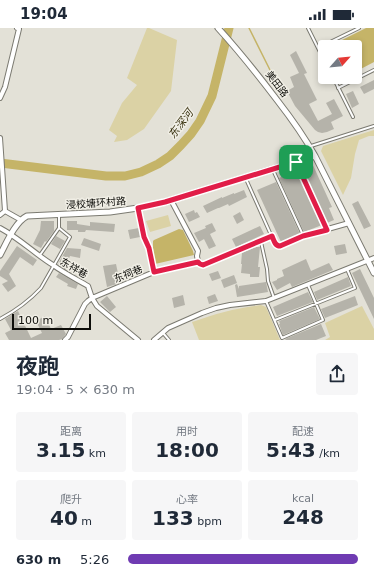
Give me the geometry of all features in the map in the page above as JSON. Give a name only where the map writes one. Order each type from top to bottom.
[{"type":"street","points":[[0,98],[5,87],[19,29],[17,28]]},
{"type":"street","name":"美田路","points":[[218,28],[243,55],[289,115],[315,156]]},
{"type":"street","points":[[0,138],[5,211]]},
{"type":"street","points":[[315,156],[374,273]]},
{"type":"street","name":"浸校塘环村路","points":[[21,220],[27,216],[110,212],[138,208],[171,200],[315,156]]},
{"type":"street","points":[[171,200],[198,251],[198,262]]},
{"type":"street","points":[[138,208],[144,237],[149,248],[154,272]]},
{"type":"street","points":[[0,215],[5,211]]},
{"type":"street","points":[[0,255],[21,220],[5,211]]},
{"type":"street","points":[[272,236],[275,244],[280,246],[303,236],[348,223]]},
{"type":"street","name":"东祥巷","points":[[0,228],[12,234],[54,266],[88,286],[92,298],[97,306],[138,340]]},
{"type":"street","name":"东祠巷","points":[[65,340],[88,300],[154,272],[198,262],[203,265],[272,236]]},
{"type":"street","points":[[154,340],[174,324],[202,313],[216,308],[274,299],[374,258]]},
{"type":"lane","points":[[308,28],[318,48]]},
{"type":"lane","points":[[334,40],[359,28]]},
{"type":"lane","points":[[338,88],[374,70]]},
{"type":"lane","points":[[336,84],[353,117]]},
{"type":"lane","points":[[309,146],[374,126]]},
{"type":"lane","points":[[296,162],[327,230]]},
{"type":"lane","points":[[272,169],[303,236]]},
{"type":"lane","points":[[246,177],[272,236]]},
{"type":"lane","points":[[40,256],[59,228],[59,214]]},
{"type":"lane","points":[[0,319],[19,308],[41,288],[70,237],[59,228]]},
{"type":"lane","points":[[261,241],[267,265],[268,281],[274,299]]},
{"type":"lane","points":[[275,321],[355,288],[347,269]]},
{"type":"lane","points":[[266,301],[282,338],[323,320],[308,285]]},
{"type":"lane","points":[[162,333],[169,340]]},
{"type":"shaded area","points":[[147,28],[177,40],[171,91],[144,129],[127,140],[114,142],[117,136],[109,130],[122,103],[137,85],[127,78]]},
{"type":"shaded area","points":[[366,28],[374,28],[374,62],[362,68],[362,40],[342,40]]},
{"type":"shaded area","points":[[374,130],[374,136],[369,136],[359,140],[351,178],[343,195],[321,151],[323,146]]},
{"type":"shaded area","points":[[168,215],[171,226],[150,232],[146,221]]},
{"type":"shaded area","points":[[179,229],[183,230],[194,255],[155,264],[153,241]]},
{"type":"shaded area","points":[[261,305],[266,307],[280,340],[199,340],[192,322],[226,311]]},
{"type":"shaded area","points":[[362,306],[374,329],[374,340],[325,340],[330,337],[325,323]]},
{"type":"building","points":[[296,51],[307,73],[304,74],[317,100],[309,104],[318,121],[332,114],[326,103],[334,99],[343,116],[331,122],[334,129],[322,133],[315,130],[295,106],[287,91],[294,87],[290,77],[299,73],[290,55]]},
{"type":"building","points":[[374,80],[374,89],[364,94],[360,87]]},
{"type":"building","points":[[353,91],[359,104],[352,108],[346,94]]},
{"type":"building","points":[[312,163],[332,207],[329,208],[334,220],[327,223],[302,168]]},
{"type":"building","points":[[297,170],[322,225],[304,232],[279,178]]},
{"type":"building","points":[[276,182],[300,234],[281,242],[257,190]]},
{"type":"building","points":[[244,190],[247,197],[229,206],[228,204],[207,213],[203,206],[222,197]]},
{"type":"building","points":[[358,201],[371,226],[364,229],[352,204]]},
{"type":"building","points":[[194,210],[200,217],[189,222],[185,214]]},
{"type":"building","points":[[240,212],[244,220],[237,224],[233,216]]},
{"type":"building","points":[[41,221],[54,221],[54,231],[41,248],[33,244],[40,230]]},
{"type":"building","points":[[67,221],[77,221],[77,224],[90,226],[90,222],[115,224],[114,232],[86,230],[85,232],[78,232],[78,230],[67,230]]},
{"type":"building","points":[[212,223],[216,231],[210,234],[216,246],[209,249],[204,239],[199,242],[194,233],[206,228],[205,226]]},
{"type":"building","points":[[260,226],[264,234],[236,247],[232,239]]},
{"type":"building","points":[[139,228],[140,237],[130,239],[128,230]]},
{"type":"building","points":[[56,236],[65,241],[60,249],[51,244]]},
{"type":"building","points":[[84,238],[101,244],[99,251],[81,245]]},
{"type":"building","points":[[345,244],[347,253],[336,255],[334,246]]},
{"type":"building","points":[[17,246],[37,260],[33,266],[20,257],[9,274],[16,286],[8,292],[2,284],[8,281],[0,276],[0,271]]},
{"type":"building","points":[[256,247],[260,247],[258,267],[260,267],[259,277],[250,277],[250,274],[241,273],[242,253]]},
{"type":"building","points":[[67,248],[81,249],[80,258],[70,256],[67,263],[69,264],[66,270],[58,264]]},
{"type":"building","points":[[306,259],[311,271],[329,263],[333,270],[292,287],[290,283],[277,290],[272,282],[284,276],[282,270]]},
{"type":"building","points":[[116,264],[120,283],[107,287],[103,266]]},
{"type":"building","points":[[360,269],[374,298],[374,319],[352,273]]},
{"type":"building","points":[[218,271],[221,278],[212,281],[209,274]]},
{"type":"building","points":[[59,273],[78,284],[76,289],[67,286],[68,284],[56,277]]},
{"type":"building","points":[[234,275],[237,283],[224,288],[221,280]]},
{"type":"building","points":[[348,277],[351,286],[317,300],[314,292]]},
{"type":"building","points":[[266,282],[268,292],[237,297],[235,285],[237,284],[239,289],[239,286]]},
{"type":"building","points":[[308,292],[313,302],[277,316],[273,307]]},
{"type":"building","points":[[215,294],[218,301],[209,304],[207,297]]},
{"type":"building","points":[[183,295],[185,305],[174,308],[172,298]]},
{"type":"building","points":[[107,296],[116,307],[110,312],[100,302]]},
{"type":"building","points":[[355,296],[358,305],[325,318],[321,309]]},
{"type":"building","points":[[314,307],[320,319],[283,335],[279,321]]},
{"type":"building","points":[[18,311],[31,338],[42,333],[36,321],[45,316],[51,329],[61,325],[66,334],[59,340],[9,340],[5,333],[11,330],[5,319]]},
{"type":"building","points":[[321,324],[326,336],[316,340],[285,339]]},
{"type":"waterway","name":"东深河","points":[[0,163],[106,176],[125,176],[141,172],[158,164],[170,156],[181,145],[200,121],[212,96],[229,28]]},
{"type":"waterway","points":[[249,28],[270,70]]},
{"type":"route","points":[[296,162],[327,230],[303,236],[280,246],[275,244],[272,236],[203,265],[198,262],[154,272],[149,248],[144,237],[138,208],[165,202],[296,162]]}]
